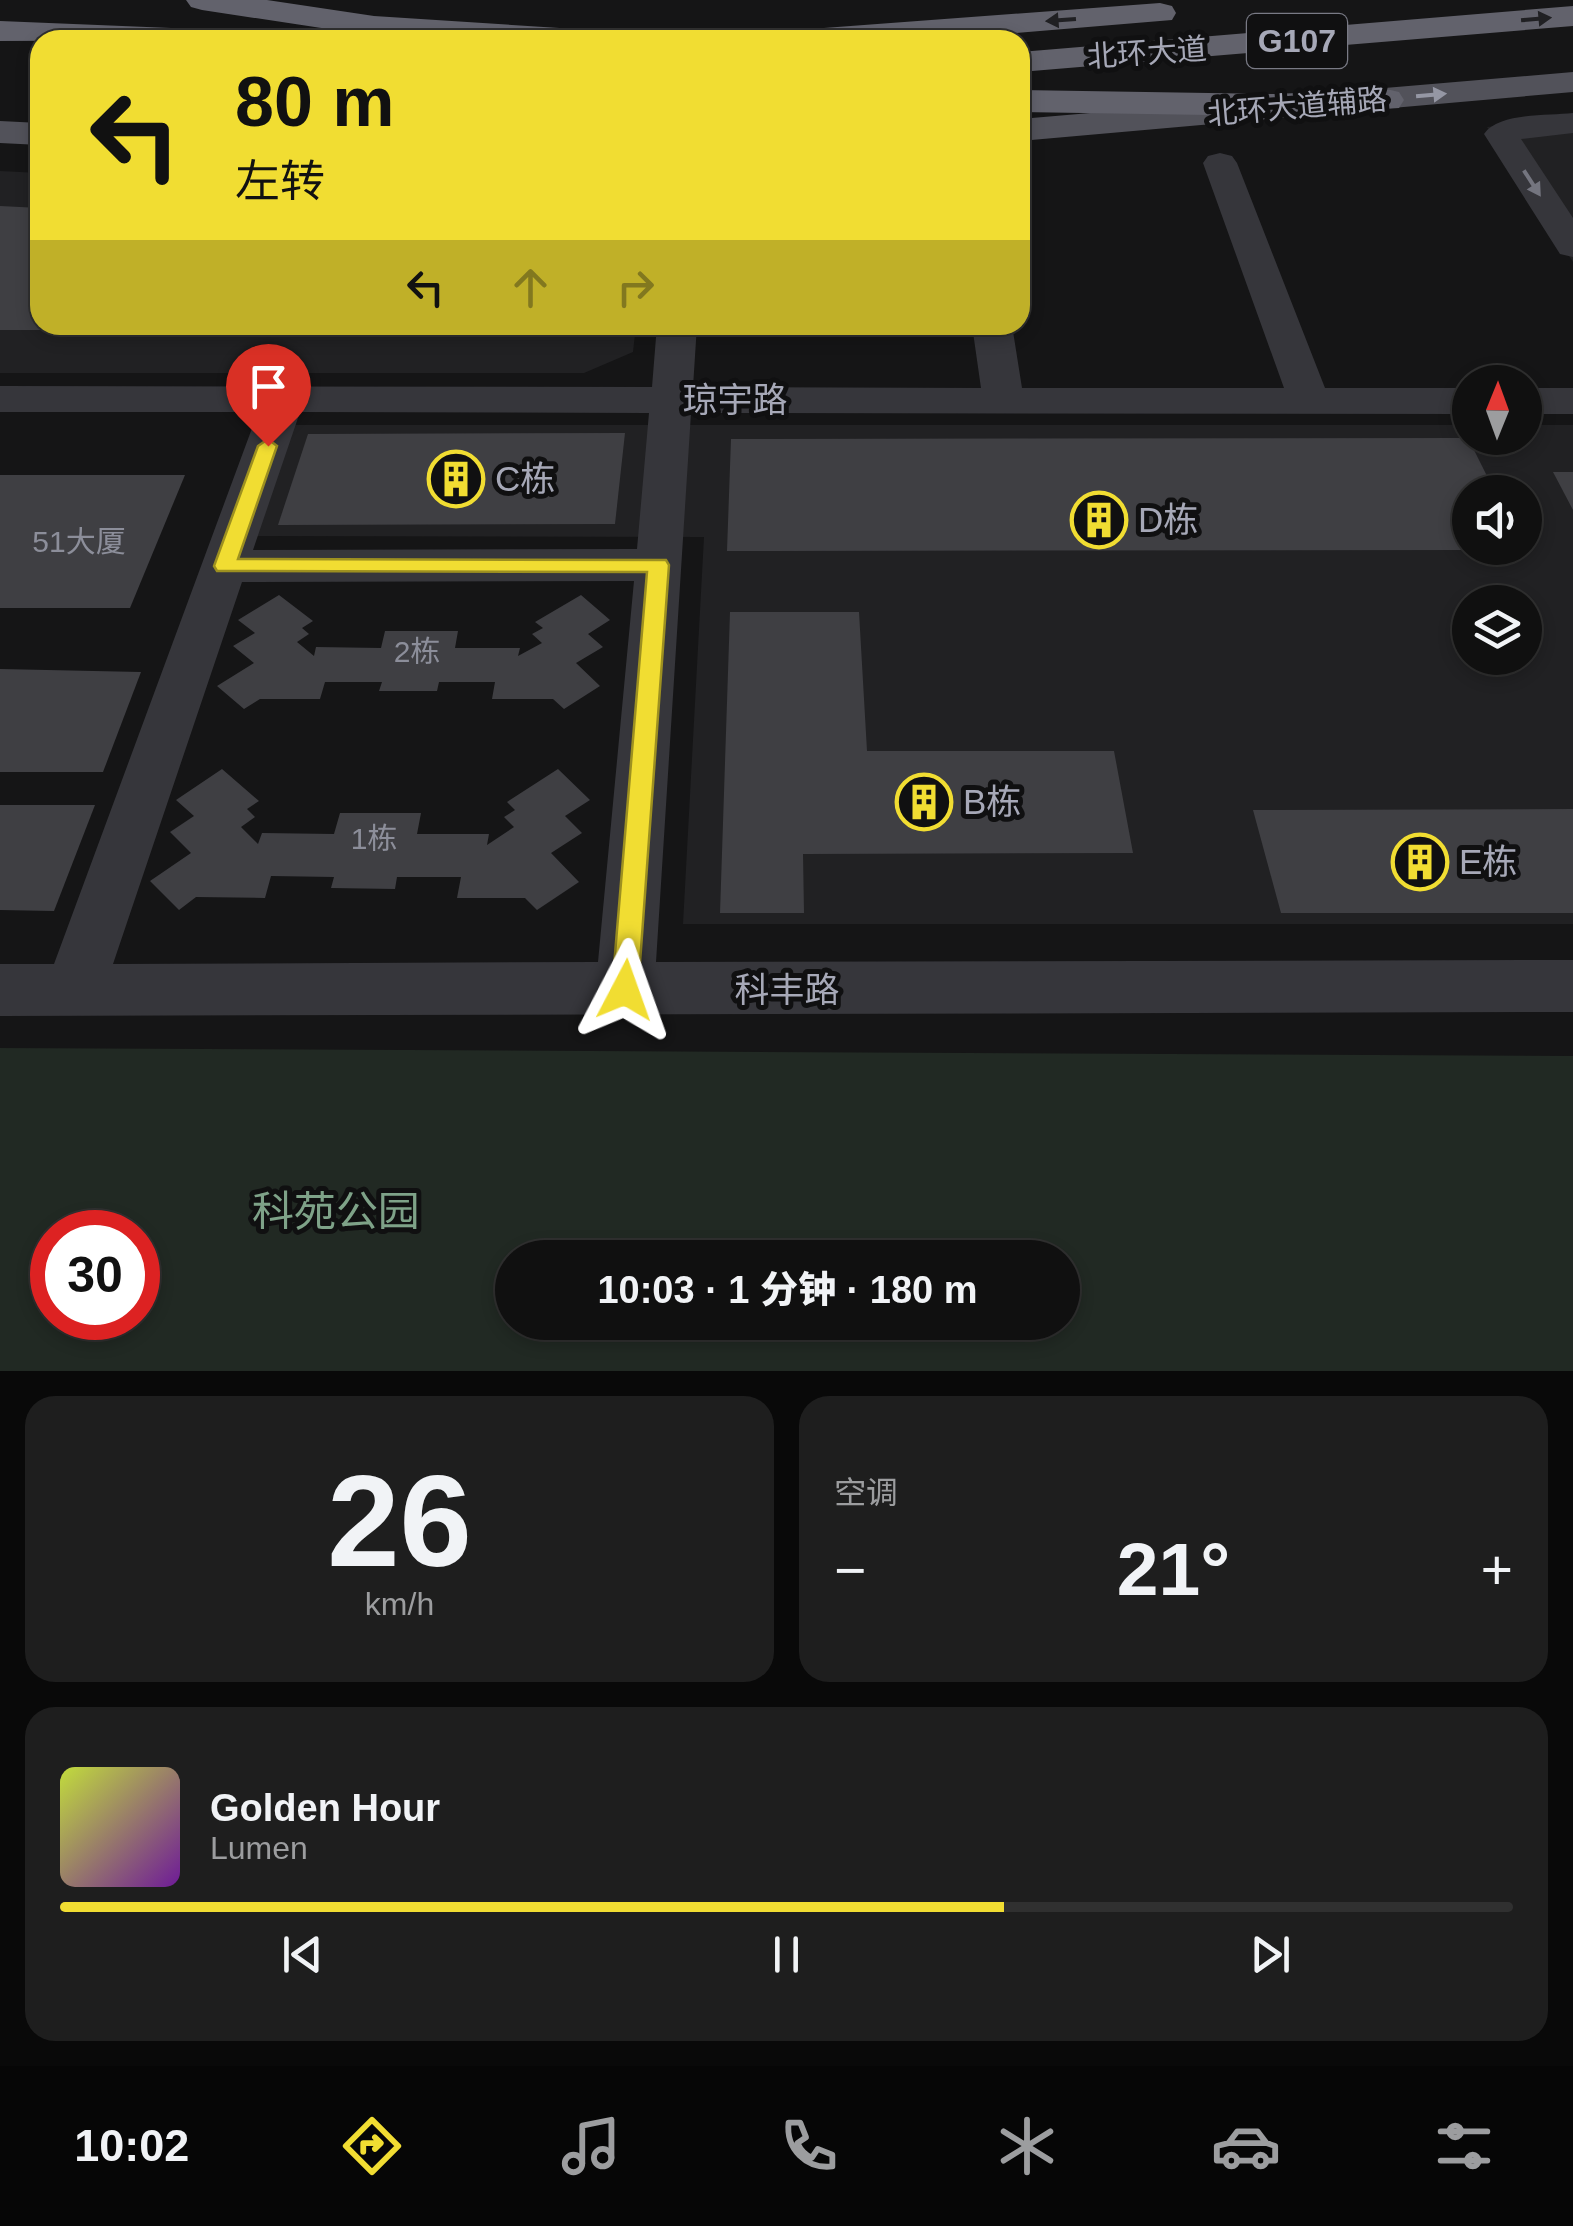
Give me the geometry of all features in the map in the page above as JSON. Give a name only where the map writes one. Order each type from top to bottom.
[{"type":"highway","points":[[202,0],[374,26],[436,30]]},
{"type":"highway","name":"北环大道","points":[[936,30],[1185,12]]},
{"type":"highway","name":"北环大道","points":[[1030,61],[1573,16]]},
{"type":"highway","points":[[0,31],[30,32]]},
{"type":"highway","points":[[1030,100],[1275,105],[1386,100]]},
{"type":"main road","name":"北环大道辅路","points":[[1030,129],[1573,82]]},
{"type":"main road","points":[[0,132],[30,134]]},
{"type":"street","points":[[1573,123],[1500,134],[1573,246]]},
{"type":"street","points":[[1220,163],[1309,400]]},
{"type":"street","points":[[625,990],[676,335]]},
{"type":"street","points":[[994,335],[1004,400]]},
{"type":"street","name":"琼宇路","points":[[0,399],[1452,401]]},
{"type":"street","points":[[74,990],[284,399]]},
{"type":"street","points":[[1542,401],[1573,401]]},
{"type":"street","points":[[224,566],[658,565]]},
{"type":"street","name":"科丰路","points":[[0,990],[1573,986]]},
{"type":"shaded area","points":[[1573,118],[1573,262],[1487,127]]},
{"type":"shaded area","points":[[0,171],[30,172],[30,335],[635,335],[633,352],[584,373],[0,373]]},
{"type":"shaded area","points":[[294,425],[1452,425],[1452,455],[1542,455],[1542,425],[1573,425],[1573,924],[683,924],[704,537],[255,536]]},
{"type":"green space","name":"科苑公园","points":[[0,1048],[1573,1056],[1573,1371],[0,1371]]},
{"type":"building","points":[[0,206],[30,208],[30,330],[0,330]]},
{"type":"building","name":"C栋","points":[[625,433],[615,524],[278,525],[308,434]]},
{"type":"building","name":"D栋","points":[[1452,438],[1452,455],[1476,455],[1486,475],[1452,475],[1452,550],[727,551],[731,439]]},
{"type":"building","points":[[1553,472],[1573,472],[1573,510]]},
{"type":"building","points":[[0,475],[185,475],[130,608],[0,608]]},
{"type":"building","points":[[279,595],[313,621],[302,628],[309,634],[297,642],[314,656],[316,647],[381,648],[385,631],[458,631],[455,648],[520,648],[518,656],[542,643],[532,634],[543,628],[535,622],[581,595],[610,620],[588,634],[603,647],[576,663],[600,686],[564,709],[553,699],[492,699],[495,682],[439,682],[437,691],[379,691],[382,682],[325,682],[320,699],[260,699],[244,709],[217,686],[254,663],[233,646],[255,633],[238,620]]},
{"type":"building","name":"B栋","points":[[730,612],[859,612],[867,751],[1114,751],[1133,853],[803,854],[804,913],[720,913]]},
{"type":"building","points":[[0,669],[141,672],[103,772],[0,772]]},
{"type":"building","points":[[222,769],[259,801],[247,809],[255,817],[241,827],[258,844],[262,833],[334,834],[340,813],[421,813],[417,834],[489,834],[487,845],[514,827],[504,817],[515,810],[507,802],[558,769],[590,800],[565,816],[582,833],[551,853],[579,882],[537,910],[525,898],[457,898],[461,877],[397,877],[395,889],[331,888],[334,877],[271,876],[265,898],[196,897],[179,910],[150,881],[191,853],[170,832],[194,816],[176,800]]},
{"type":"building","points":[[0,805],[95,805],[54,911],[0,910]]},
{"type":"building","name":"E栋","points":[[1573,809],[1573,913],[1281,913],[1253,810]]},
{"type":"place","name":"C栋","points":[[456,479]]},
{"type":"place","name":"D栋","points":[[1099,520]]},
{"type":"place","name":"B栋","points":[[924,802]]},
{"type":"place","name":"E栋","points":[[1420,862]]},
{"type":"route","points":[[268,446],[224,566],[658,565],[625,990]]}]
